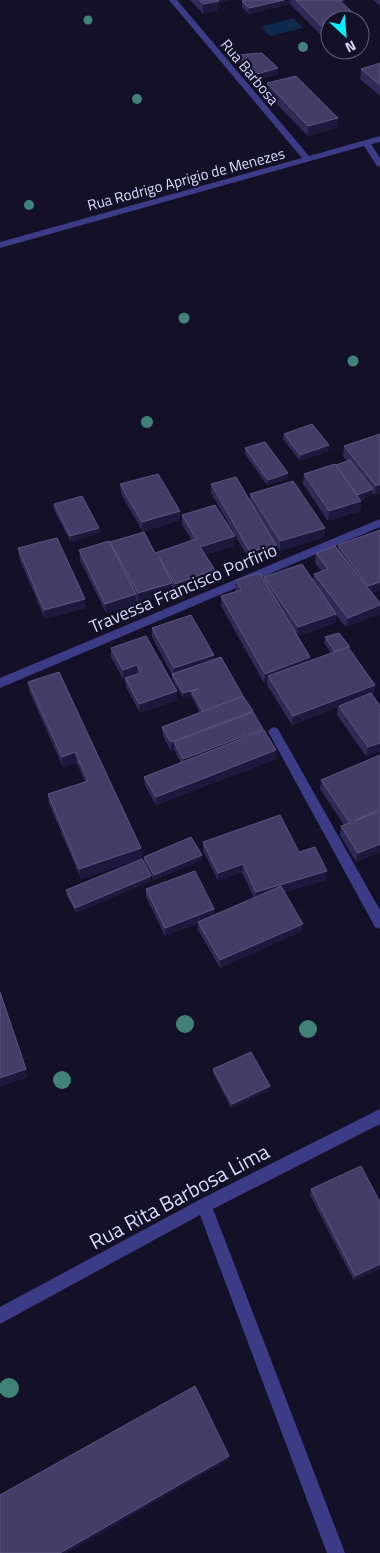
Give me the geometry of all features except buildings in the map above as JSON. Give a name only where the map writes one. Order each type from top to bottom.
[{"type":"street","name":"Rua Barbosa","points":[[173,0],[308,160]]},
{"type":"street","name":"Rua Rodrigo Aprigio de Menezes","points":[[0,245],[380,140]]},
{"type":"street","points":[[366,144],[380,164]]},
{"type":"street","name":"Travessa Francisco Porfirio","points":[[0,683],[380,524]]},
{"type":"street","points":[[274,732],[380,923]]},
{"type":"street","name":"Rua Rita Barbosa Lima","points":[[0,1316],[204,1205],[380,1116]]},
{"type":"street","points":[[204,1205],[336,1553]]},
{"type":"water","points":[[293,18],[303,28],[270,36],[261,27]]}]
